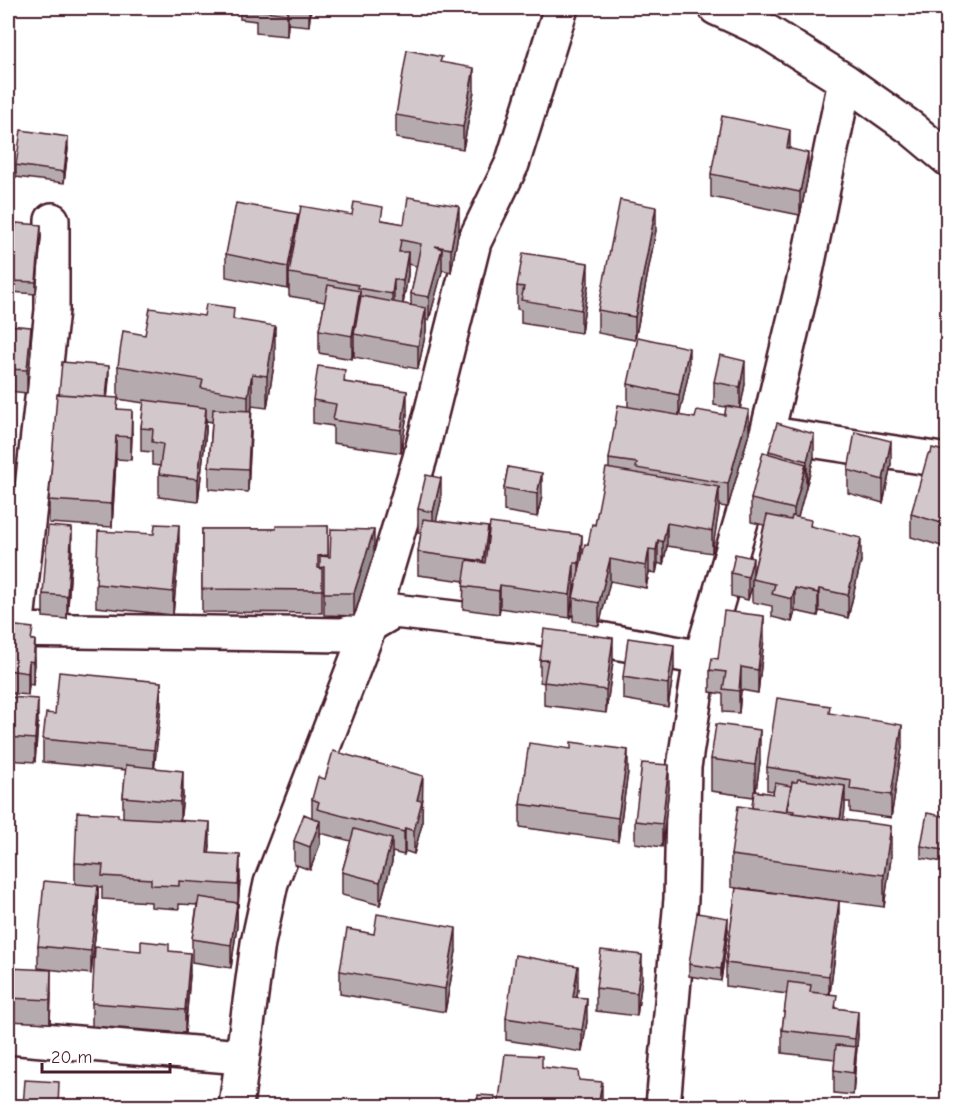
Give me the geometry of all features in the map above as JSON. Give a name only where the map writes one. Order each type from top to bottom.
[{"type":"street","points":[[236,1107],[258,943],[272,882],[370,626],[420,458],[474,242],[512,164],[561,8]]},
{"type":"street","points":[[716,8],[766,31],[845,81],[911,128],[948,159]]},
{"type":"street","points":[[663,1107],[681,899],[684,767],[701,658],[767,433],[807,267],[845,81]]},
{"type":"street","points":[[52,220],[52,310],[12,630],[344,635],[370,626],[394,611],[540,628],[701,658]]},
{"type":"street","points":[[767,433],[948,461]]},
{"type":"street","points":[[8,1037],[242,1057]]},
{"type":"building","points":[[257,8],[288,8],[287,14],[256,10]]},
{"type":"building","points":[[407,50],[442,57],[440,62],[474,68],[463,127],[396,115]]},
{"type":"building","points":[[722,116],[790,130],[787,148],[808,153],[800,192],[711,174]]},
{"type":"building","points":[[21,130],[68,137],[64,172],[16,165]]},
{"type":"building","points":[[408,197],[459,206],[451,249],[435,246],[442,249],[429,297],[411,294],[421,244],[401,240],[399,252],[408,252],[403,281],[394,279],[392,294],[358,288],[358,285],[289,273],[301,206],[352,215],[354,202],[383,207],[381,220],[404,224]]},
{"type":"building","points":[[620,200],[656,207],[635,317],[598,310]]},
{"type":"building","points":[[236,203],[298,214],[288,267],[226,254]]},
{"type":"building","points":[[8,210],[10,210],[8,234]]},
{"type":"building","points":[[16,223],[41,225],[36,282],[11,281]]},
{"type":"building","points":[[523,253],[588,263],[581,310],[521,300],[524,287],[517,286]]},
{"type":"building","points":[[328,285],[360,291],[352,336],[319,330]]},
{"type":"building","points":[[361,296],[426,308],[418,346],[354,334]]},
{"type":"building","points":[[206,304],[234,308],[233,319],[275,326],[267,376],[252,374],[248,396],[201,388],[203,380],[118,366],[123,331],[145,335],[150,308],[204,316]]},
{"type":"building","points":[[8,325],[31,327],[27,370],[8,369]]},
{"type":"building","points":[[638,337],[689,348],[679,395],[628,384]]},
{"type":"building","points":[[720,355],[745,361],[740,387],[714,382]]},
{"type":"building","points":[[62,362],[109,366],[106,397],[59,394]]},
{"type":"building","points":[[318,366],[345,370],[344,382],[407,391],[401,430],[333,420],[336,404],[313,400]]},
{"type":"building","points":[[57,394],[118,398],[117,409],[132,410],[131,437],[116,436],[112,504],[49,500]]},
{"type":"building","points":[[144,400],[206,408],[198,479],[159,474],[163,444],[152,442],[153,429],[141,428]]},
{"type":"building","points":[[618,405],[695,418],[697,410],[725,415],[726,406],[749,410],[728,484],[636,468],[637,463],[609,459]]},
{"type":"building","points":[[213,409],[251,411],[248,469],[209,467]]},
{"type":"building","points":[[777,423],[814,434],[807,461],[769,451]]},
{"type":"building","points":[[855,432],[891,441],[883,480],[848,470]]},
{"type":"building","points":[[946,445],[948,446],[948,525],[911,514],[928,454],[931,454],[932,448],[944,451]]},
{"type":"building","points":[[763,452],[806,464],[794,509],[751,499]]},
{"type":"building","points":[[508,467],[542,473],[537,494],[504,488]]},
{"type":"building","points":[[606,468],[719,487],[712,531],[667,523],[663,542],[658,540],[656,550],[649,549],[646,566],[610,559],[599,603],[573,598],[585,544],[588,545],[592,524],[595,525]]},
{"type":"building","points":[[426,475],[441,478],[433,512],[418,509]]},
{"type":"building","points":[[767,515],[791,520],[792,516],[811,520],[810,526],[861,538],[848,595],[819,589],[818,593],[795,588],[792,599],[772,594],[775,584],[752,579]]},
{"type":"building","points":[[423,519],[488,527],[483,561],[418,552]]},
{"type":"building","points":[[490,523],[582,535],[579,563],[574,563],[570,595],[500,585],[499,591],[463,586],[467,560],[485,563]]},
{"type":"building","points":[[155,524],[179,525],[173,592],[96,584],[98,531],[154,534]]},
{"type":"building","points":[[48,526],[72,528],[67,596],[43,594]]},
{"type":"building","points":[[276,526],[328,526],[328,555],[318,556],[318,568],[322,569],[322,590],[202,589],[202,529],[276,529]]},
{"type":"building","points":[[331,529],[374,530],[354,593],[324,593],[324,567],[320,568],[320,556],[330,557]]},
{"type":"building","points":[[735,554],[753,558],[748,577],[731,573]]},
{"type":"building","points":[[724,611],[764,616],[758,670],[741,667],[739,691],[723,689],[726,672],[710,670],[712,658],[718,659]]},
{"type":"building","points":[[8,625],[33,628],[31,640],[35,640],[33,662],[29,661],[28,673],[8,670]]},
{"type":"building","points":[[544,629],[613,638],[606,690],[544,682],[548,660],[540,660]]},
{"type":"building","points":[[628,638],[674,645],[668,684],[623,677]]},
{"type":"building","points":[[59,672],[161,682],[154,750],[43,739],[46,713],[55,714]]},
{"type":"building","points":[[8,697],[38,699],[35,739],[8,737]]},
{"type":"building","points":[[777,698],[830,706],[829,713],[902,725],[891,795],[850,789],[851,780],[767,767]]},
{"type":"building","points":[[716,724],[760,730],[755,765],[711,759]]},
{"type":"building","points":[[571,742],[628,750],[618,818],[520,804],[529,743],[571,749]]},
{"type":"building","points":[[333,751],[423,776],[417,800],[422,801],[414,831],[405,828],[404,832],[317,809],[319,802],[312,799],[318,777],[325,779]]},
{"type":"building","points":[[642,763],[669,765],[662,824],[635,821]]},
{"type":"building","points":[[126,765],[183,771],[180,802],[123,797]]},
{"type":"building","points":[[798,779],[845,786],[840,819],[793,813],[794,811],[787,810],[792,782],[797,782]]},
{"type":"building","points":[[775,783],[791,786],[786,812],[752,808],[754,791],[773,794]]},
{"type":"building","points":[[738,806],[891,826],[884,875],[731,855]]},
{"type":"building","points":[[77,812],[118,814],[118,817],[210,822],[207,853],[240,855],[238,885],[179,881],[179,886],[151,885],[151,879],[102,876],[103,865],[75,863]]},
{"type":"building","points":[[927,813],[948,817],[948,851],[921,846]]},
{"type":"building","points":[[304,814],[320,821],[310,847],[294,841]]},
{"type":"building","points":[[354,829],[392,839],[380,882],[342,872]]},
{"type":"building","points":[[44,881],[98,886],[91,951],[38,946]]},
{"type":"building","points":[[736,888],[839,901],[829,976],[726,963]]},
{"type":"building","points":[[199,897],[237,903],[231,945],[192,939]]},
{"type":"building","points":[[697,913],[728,918],[721,969],[689,964]]},
{"type":"building","points":[[377,914],[456,928],[445,989],[340,971],[347,929],[374,934]]},
{"type":"building","points":[[141,941],[169,944],[169,951],[190,953],[185,1010],[92,1003],[95,947],[141,951]]},
{"type":"building","points":[[601,950],[642,955],[637,993],[596,988]]},
{"type":"building","points":[[515,955],[578,966],[573,997],[587,998],[582,1030],[506,1018]]},
{"type":"building","points":[[8,968],[51,970],[50,1000],[8,998]]},
{"type":"building","points":[[788,982],[811,985],[810,992],[837,995],[835,1008],[858,1011],[855,1039],[782,1030]]},
{"type":"building","points":[[836,1045],[856,1047],[853,1073],[834,1070]]},
{"type":"building","points":[[505,1054],[542,1056],[542,1067],[578,1071],[579,1080],[602,1082],[598,1107],[498,1107]]},
{"type":"building","points":[[25,1080],[59,1082],[58,1107],[23,1107]]},
{"type":"building","points":[[478,1095],[495,1096],[494,1107],[477,1107]]}]
